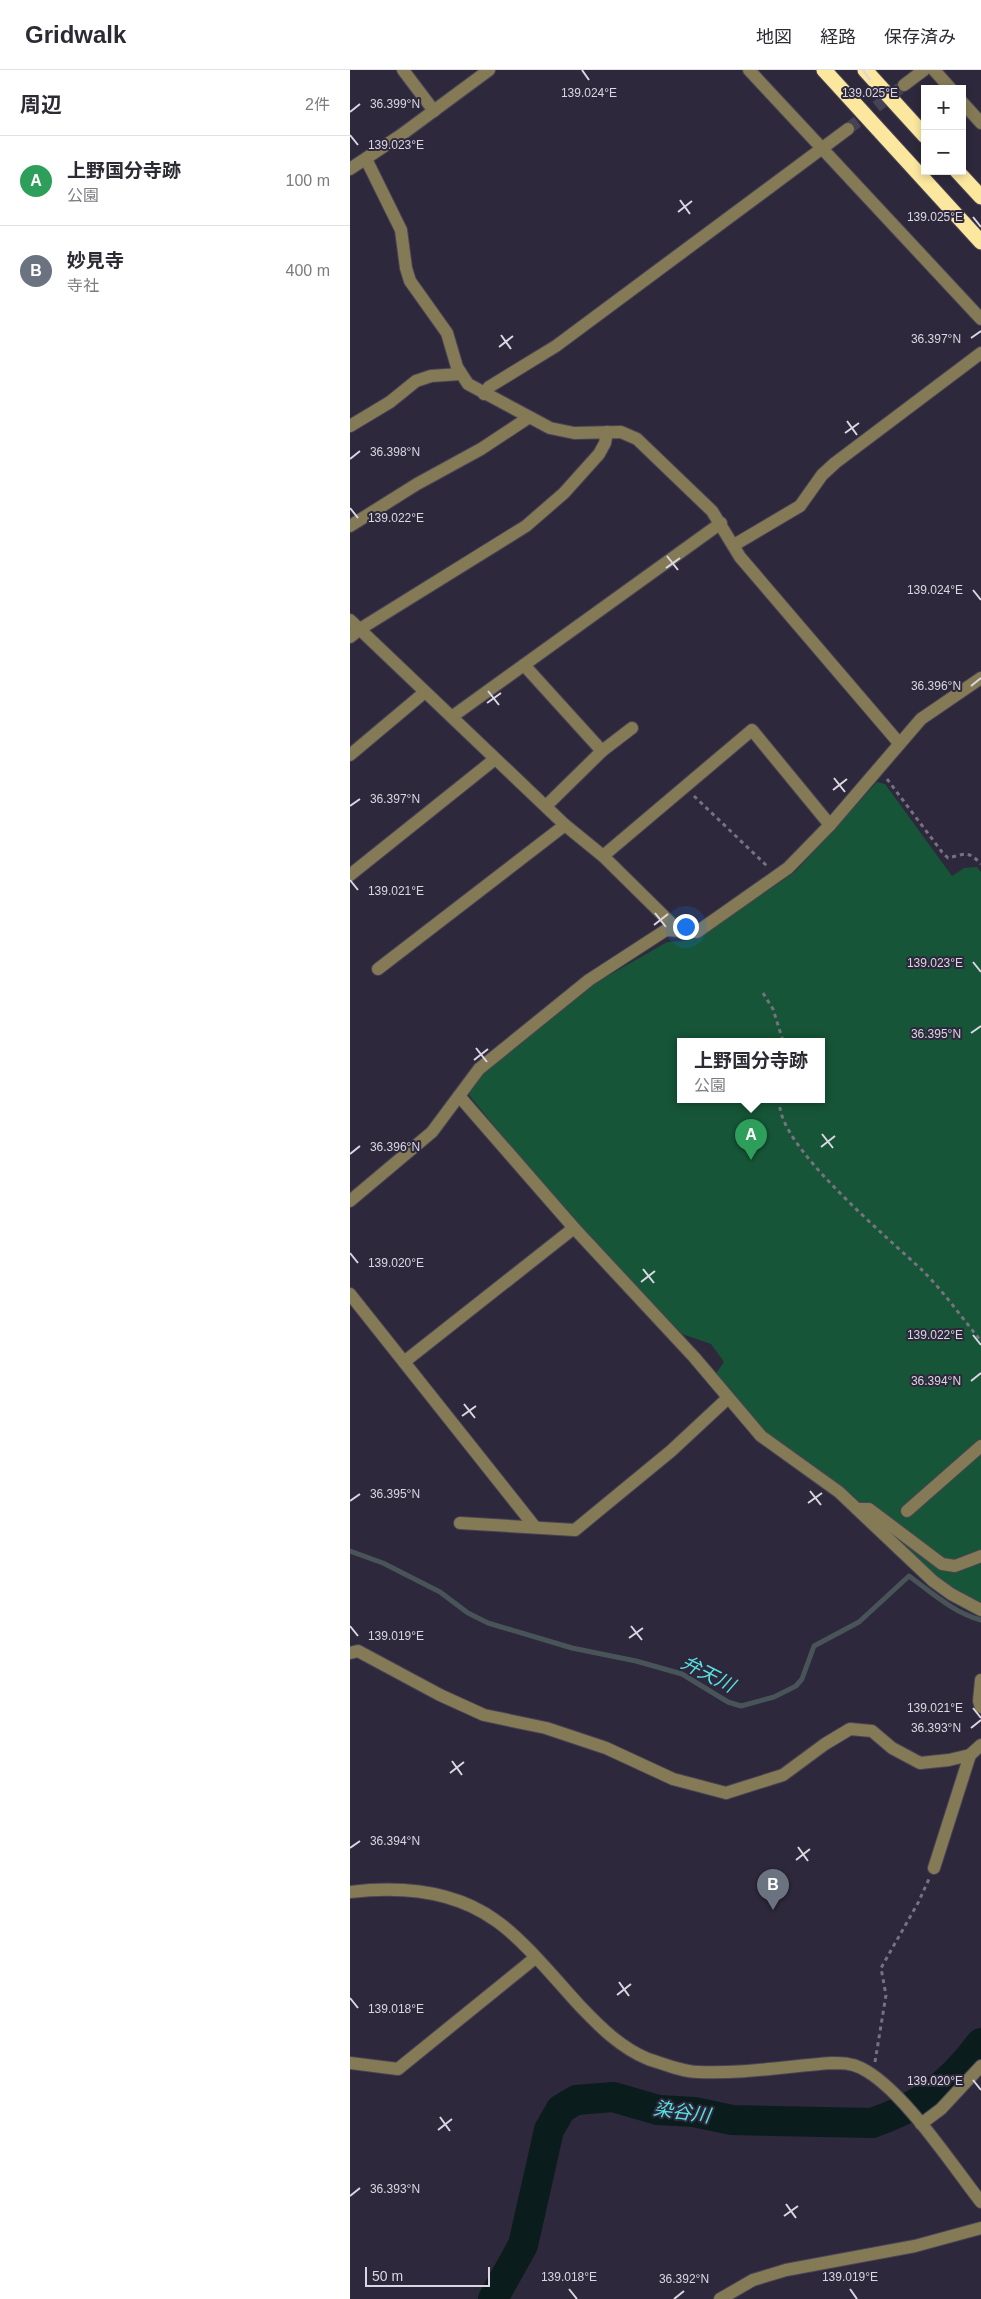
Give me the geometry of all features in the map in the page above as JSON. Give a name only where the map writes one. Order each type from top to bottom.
[{"type":"highway","points":[[824,70],[981,242]]},
{"type":"highway","points":[[865,70],[921,132]]},
{"type":"highway","points":[[961,175],[981,197]]},
{"type":"street","points":[[403,70],[434,111]]},
{"type":"street","points":[[350,169],[489,70]]},
{"type":"street","points":[[749,70],[981,319]]},
{"type":"street","points":[[904,85],[924,70]]},
{"type":"street","points":[[934,70],[947,85]]},
{"type":"street","points":[[966,106],[981,123]]},
{"type":"street","points":[[484,394],[489,388],[556,346],[848,129]]},
{"type":"street","points":[[366,159],[398,221],[404,239],[406,268],[410,280],[447,333],[460,374],[468,384],[528,418],[550,428],[567,432],[626,433],[637,439],[704,502],[721,523],[740,557],[899,743]]},
{"type":"street","points":[[734,545],[800,506],[822,475],[835,463],[981,353]]},
{"type":"street","points":[[350,426],[390,402],[416,381],[431,376],[460,374]]},
{"type":"street","points":[[350,526],[417,484],[481,449],[528,418]]},
{"type":"street","points":[[355,633],[541,515],[599,454],[606,440],[607,432]]},
{"type":"street","points":[[453,716],[721,523]]},
{"type":"street","points":[[350,620],[355,633],[453,716],[494,759],[565,825],[603,856],[678,930]]},
{"type":"street","points":[[524,665],[602,751]]},
{"type":"street","points":[[350,1201],[420,1144],[479,1068],[588,980],[666,930],[697,932],[778,876],[800,857],[830,825],[921,719],[981,678]]},
{"type":"street","points":[[350,755],[425,692]]},
{"type":"street","points":[[546,806],[602,751],[632,728]]},
{"type":"street","points":[[603,856],[752,730],[830,825]]},
{"type":"street","points":[[350,875],[494,759]]},
{"type":"street","points":[[378,969],[565,825]]},
{"type":"street","points":[[459,1096],[574,1228],[689,1351],[728,1398],[771,1445],[828,1484],[933,1581],[951,1594],[981,1610]]},
{"type":"street","points":[[404,1362],[574,1228]]},
{"type":"street","points":[[350,1294],[535,1527]]},
{"type":"street","points":[[460,1523],[575,1530],[671,1451],[728,1398]]},
{"type":"street","points":[[907,1512],[981,1446]]},
{"type":"street","points":[[857,1509],[869,1509],[942,1564],[955,1566],[981,1556]]},
{"type":"street","points":[[350,1653],[358,1651],[440,1695],[484,1715],[546,1728],[606,1748],[673,1779],[726,1793],[783,1775],[825,1744],[850,1729],[872,1731],[892,1748],[920,1763],[949,1760],[970,1755],[981,1745]]},
{"type":"street","points":[[981,1680],[979,1701],[981,1707]]},
{"type":"street","points":[[934,1868],[970,1755]]},
{"type":"street","points":[[350,1892],[376,1889],[422,1892],[447,1897],[496,1920],[621,2045],[647,2058],[698,2072],[846,2063],[872,2075],[888,2085],[981,2202]]},
{"type":"street","points":[[350,2063],[398,2069],[535,1958]]},
{"type":"street","points":[[917,2120],[941,2109],[981,2066]]},
{"type":"street","points":[[720,2299],[753,2280],[786,2270],[915,2246],[981,2228]]},
{"type":"path","points":[[878,767],[948,858],[964,853],[972,855],[981,864]]},
{"type":"path","points":[[684,786],[778,876]]},
{"type":"path","points":[[763,992],[773,1009],[782,1038]]},
{"type":"path","points":[[780,1103],[780,1115],[794,1140],[853,1206],[924,1272],[981,1341]]},
{"type":"path","points":[[872,2075],[886,1995],[881,1968],[918,1903],[934,1868]]},
{"type":"green space","points":[[877,782],[885,784],[952,876],[964,868],[977,867],[981,872],[981,1607],[935,1578],[853,1496],[793,1456],[765,1433],[714,1376],[724,1362],[711,1344],[682,1334],[575,1225],[469,1095],[471,1085],[481,1071],[592,985],[667,942],[685,941],[708,931],[795,872]]},
{"type":"waterway","name":"弁天川","points":[[350,1551],[383,1563],[440,1592],[468,1613],[488,1623],[572,1648],[636,1661],[682,1674],[728,1702],[741,1706],[774,1697],[796,1686],[802,1679],[814,1646],[859,1622],[909,1576],[952,1607],[981,1620]]},
{"type":"waterway","name":"染谷川","points":[[493,2299],[523,2245],[549,2130],[561,2109],[576,2100],[613,2097],[658,2110],[694,2112],[732,2120],[872,2123],[905,2109],[933,2092],[958,2071],[981,2043]]},
{"type":"tunnel","points":[[848,129],[904,85]]},
{"type":"place","name":"上野国分寺跡","points":[[751,1160]]},
{"type":"place","name":"妙見寺","points":[[773,1910]]}]
